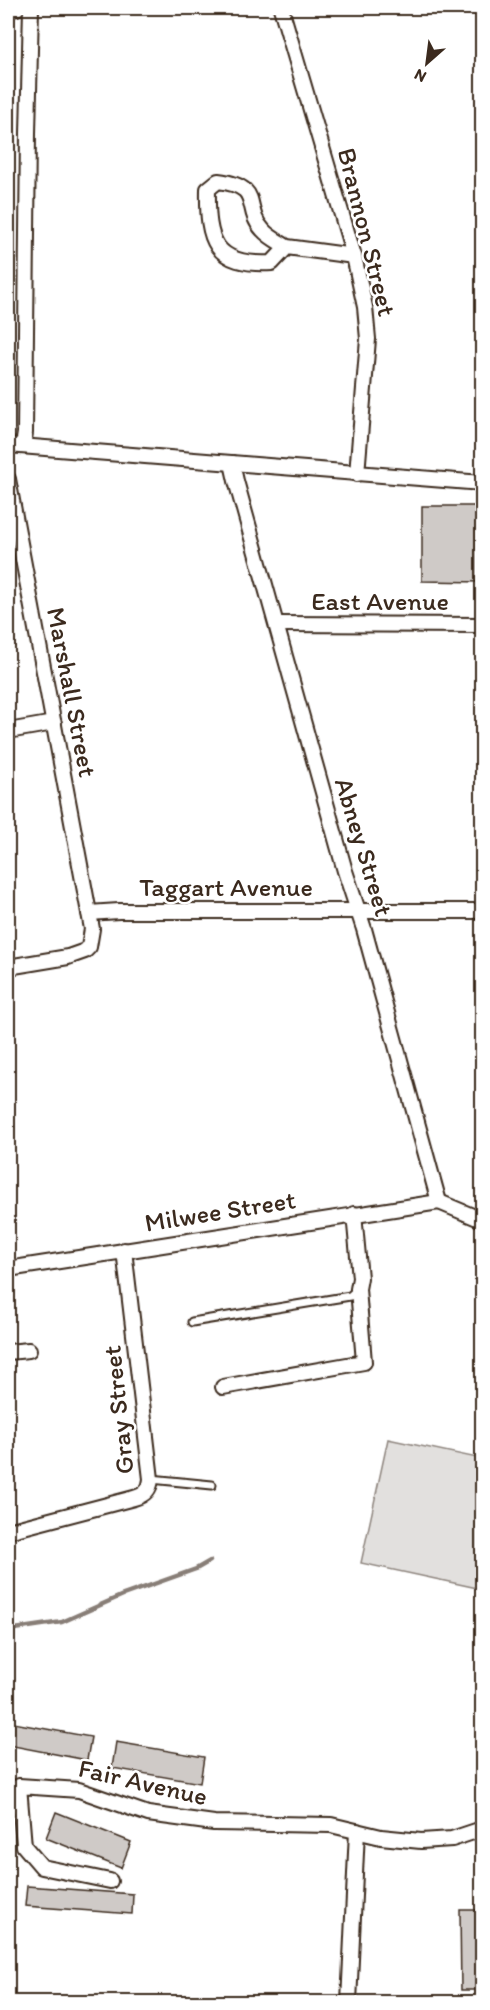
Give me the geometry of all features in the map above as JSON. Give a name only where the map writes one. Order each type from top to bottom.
[{"type":"street","points":[[8,10],[17,8]]},
{"type":"street","points":[[23,446],[31,8]]},
{"type":"street","name":"Brannon Street","points":[[281,8],[354,256],[365,307],[368,339],[357,474]]},
{"type":"street","points":[[287,247],[272,263],[250,264],[233,260],[219,249],[211,234],[207,218],[208,189],[218,181],[232,182],[243,187],[249,196],[262,230],[287,247],[354,256]]},
{"type":"street","points":[[8,446],[483,483]]},
{"type":"street","name":"Abney Street","points":[[232,463],[440,1202]]},
{"type":"street","name":"Marshall Street","points":[[8,479],[89,914]]},
{"type":"street","name":"East Avenue","points":[[277,624],[483,625]]},
{"type":"street","points":[[8,731],[54,723]]},
{"type":"street","name":"Taggart Avenue","points":[[89,914],[119,911],[483,911]]},
{"type":"street","points":[[8,967],[68,957],[85,951],[92,937],[89,914]]},
{"type":"street","points":[[440,1202],[483,1220]]},
{"type":"street","name":"Milwee Street","points":[[8,1269],[440,1202]]},
{"type":"street","points":[[223,1387],[364,1362],[354,1214]]},
{"type":"street","name":"Gray Street","points":[[8,1531],[143,1495],[149,1489],[151,1479],[124,1250]]},
{"type":"street","points":[[8,1352],[29,1350]]},
{"type":"street","name":"Fair Avenue","points":[[110,1881],[42,1867],[24,1845],[19,1786],[79,1790],[148,1814],[214,1823],[331,1825],[381,1837],[421,1841],[452,1839],[483,1829]]},
{"type":"street","points":[[350,2002],[357,1831]]},
{"type":"lane","points":[[192,1322],[350,1296],[358,1289]]},
{"type":"lane","points":[[151,1479],[212,1485]]},
{"type":"shaded area","points":[[388,1439],[482,1459],[482,1589],[361,1563]]},
{"type":"building","points":[[422,506],[483,506],[483,582],[422,581]]},
{"type":"building","points":[[8,1722],[91,1737],[87,1760],[8,1745]]},
{"type":"building","points":[[116,1742],[204,1757],[200,1783],[112,1768]]},
{"type":"building","points":[[56,1812],[131,1842],[121,1868],[46,1838]]},
{"type":"building","points":[[27,1886],[133,1894],[132,1914],[25,1906]]},
{"type":"building","points":[[460,1910],[483,1910],[483,1990],[461,1990]]},
{"type":"waterway","points":[[8,1630],[62,1622],[123,1595],[196,1569],[210,1561]]}]
